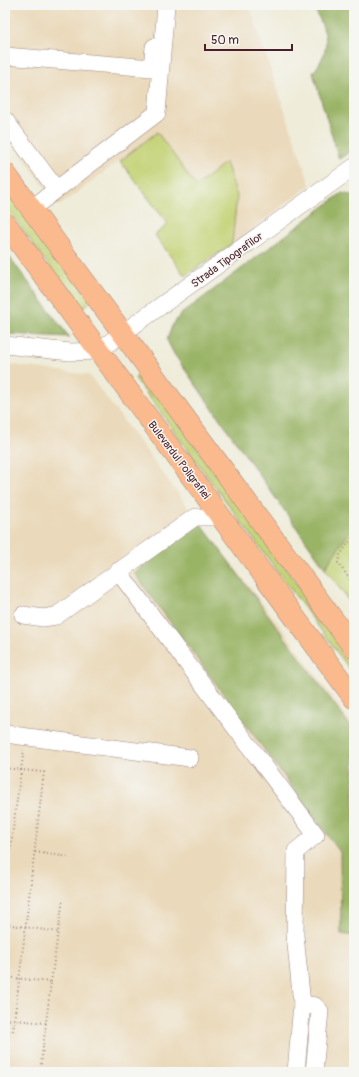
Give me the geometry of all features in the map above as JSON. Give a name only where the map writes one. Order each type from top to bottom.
[{"type":"main road","points":[[5,173],[354,648]]},
{"type":"main road","name":"Bulevardul Poligrafiei","points":[[5,223],[354,698]]},
{"type":"street","points":[[5,56],[152,68],[156,5]]},
{"type":"street","points":[[31,209],[157,113],[166,5]]},
{"type":"street","points":[[5,120],[56,189]]},
{"type":"street","name":"Strada Tipografilor","points":[[98,351],[354,167]]},
{"type":"street","points":[[5,345],[70,352],[98,351]]},
{"type":"street","points":[[195,517],[203,492]]},
{"type":"street","points":[[23,615],[43,618],[56,616],[195,517],[221,517]]},
{"type":"street","points":[[118,572],[316,835],[296,851],[295,935],[302,1004],[296,1072]]},
{"type":"street","points":[[5,734],[190,758]]},
{"type":"street","points":[[302,1004],[315,1006],[320,1011],[314,1072]]},
{"type":"path","points":[[354,534],[340,555],[338,563],[354,585]]},
{"type":"path","points":[[5,888],[25,737]]},
{"type":"path","points":[[5,768],[44,772],[13,1031],[5,1030]]},
{"type":"path","points":[[35,852],[69,857]]},
{"type":"path","points":[[40,1072],[63,899]]},
{"type":"path","points":[[5,924],[59,932]]},
{"type":"path","points":[[5,977],[52,982]]},
{"type":"path","points":[[5,1019],[46,1023]]},
{"type":"shaded area","points":[[5,5],[249,5],[310,185],[232,244],[237,196],[226,162],[196,186],[157,132],[59,206],[5,133]]},
{"type":"shaded area","points":[[5,364],[89,375],[201,524],[286,633],[354,727],[354,1072],[5,1072]]},
{"type":"green space","points":[[313,5],[354,5],[354,149],[339,159],[313,73],[324,54],[326,39]]},
{"type":"green space","points":[[157,132],[196,186],[226,162],[237,196],[232,244],[185,276],[155,235],[168,224],[120,161]]},
{"type":"green space","points":[[5,180],[93,300],[81,309],[5,206]]},
{"type":"green space","points":[[342,193],[354,196],[354,525],[325,568],[174,354],[167,340],[172,326],[180,315]]},
{"type":"green space","points":[[5,251],[69,337],[5,334]]},
{"type":"green space","points":[[142,373],[354,661],[354,675],[135,378]]},
{"type":"green space","points":[[201,524],[354,731],[354,936],[341,934],[340,852],[134,573]]},
{"type":"green space","points":[[354,525],[354,608],[325,568]]}]
